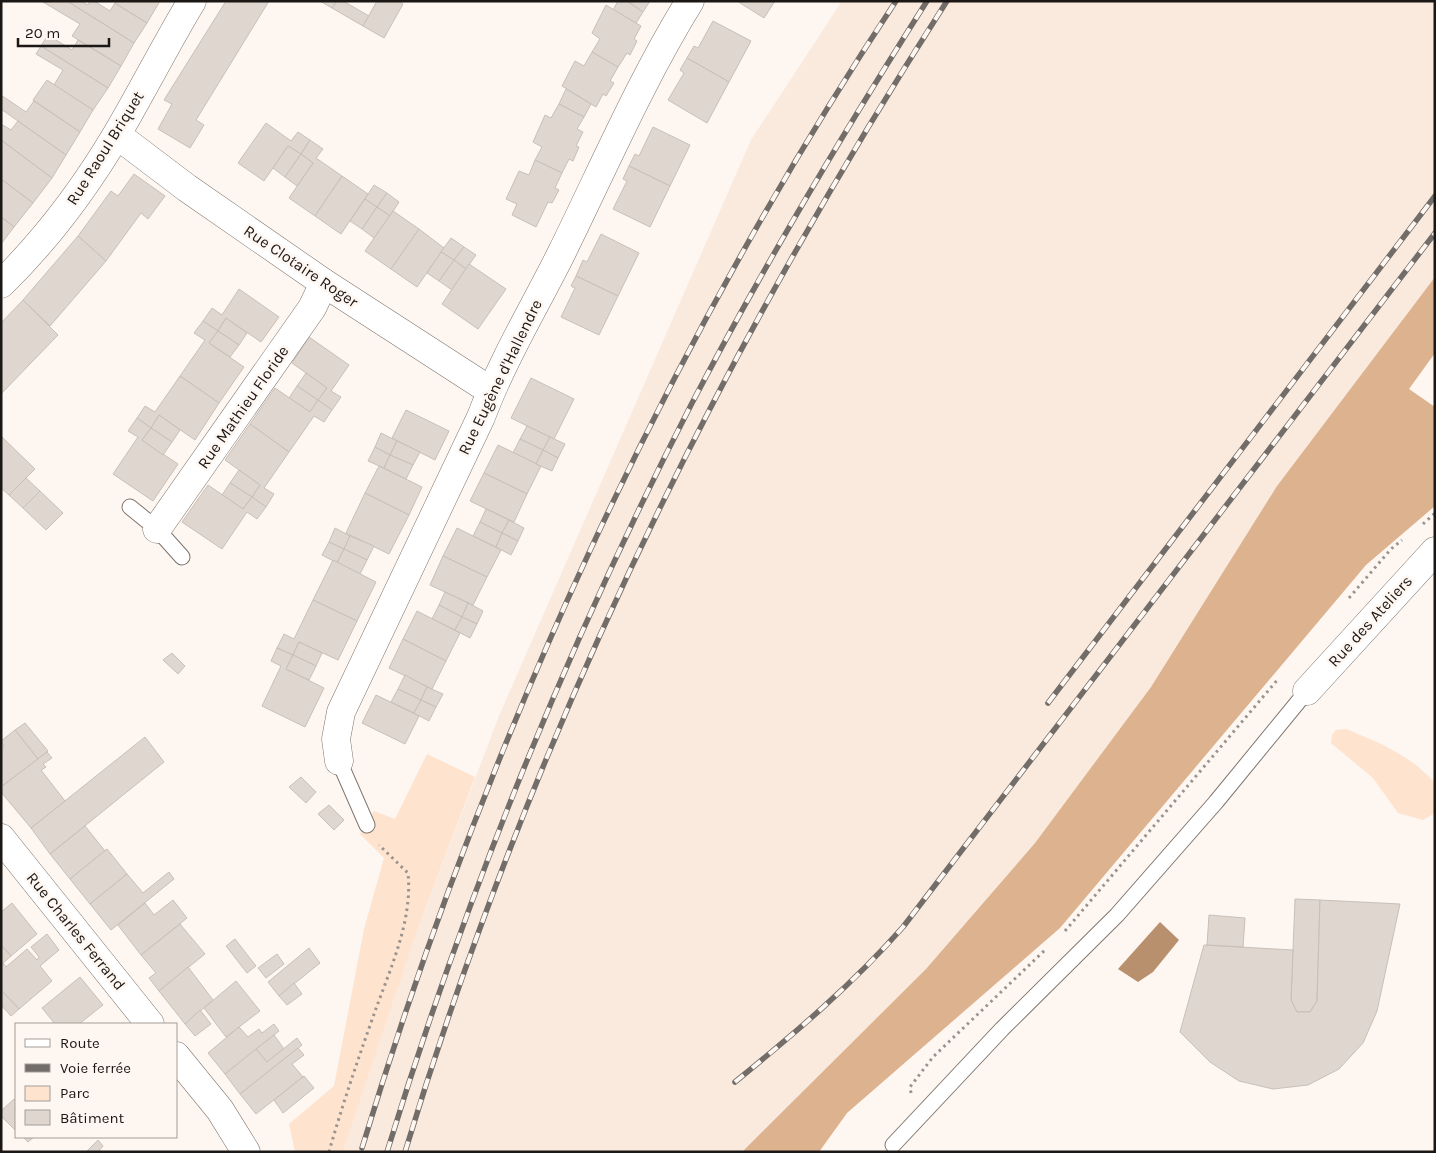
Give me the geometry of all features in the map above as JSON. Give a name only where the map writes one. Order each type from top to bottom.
[{"type":"street","name":"Rue Raoul Briquet","points":[[1,284],[26,260],[64,212],[116,135],[192,1]]},
{"type":"street","name":"Rue Eugène d'Hallendre","points":[[339,761],[336,739],[341,712],[491,391],[561,254],[618,132],[690,1]]},
{"type":"street","name":"Rue Clotaire Roger","points":[[116,135],[188,188],[324,282],[491,391]]},
{"type":"street","name":"Rue Mathieu Floride","points":[[157,529],[312,308],[324,282]]},
{"type":"street","name":"Rue des Ateliers","points":[[1307,691],[1435,551]]},
{"type":"street","name":"Rue Charles Ferrand","points":[[1,838],[149,1023]]},
{"type":"street","points":[[178,1058],[220,1110],[246,1152]]},
{"type":"lane","points":[[130,507],[157,529],[182,557]]},
{"type":"lane","points":[[893,1145],[1002,1029],[1117,915],[1222,795],[1307,691]]},
{"type":"lane","points":[[339,761],[367,825]]},
{"type":"path","points":[[1416,529],[1435,513]]},
{"type":"path","points":[[1343,605],[1391,549],[1404,539]]},
{"type":"path","points":[[1064,932],[1283,674]]},
{"type":"path","points":[[329,1152],[346,1095],[395,959],[405,919],[409,890],[408,873],[374,840],[367,825]]},
{"type":"path","points":[[916,1121],[910,1086],[933,1057],[1050,945]]},
{"type":"shaded area","points":[[842,1],[1435,1],[1435,277],[1277,486],[1151,687],[1035,843],[926,969],[742,1152],[343,1152],[419,925],[499,716],[751,140]]},
{"type":"shaded area","points":[[1435,277],[1435,353],[1409,389],[1435,407],[1435,506],[1366,565],[1060,928],[847,1113],[819,1152],[742,1152],[926,969],[1035,843],[1151,687],[1277,486]]},
{"type":"shaded area","points":[[1160,922],[1179,940],[1153,972],[1138,982],[1118,969]]},
{"type":"green space","points":[[1346,729],[1371,739],[1405,757],[1425,773],[1435,783],[1435,813],[1423,820],[1398,813],[1373,778],[1331,743],[1332,735],[1336,730]]},
{"type":"green space","points":[[427,754],[475,777],[419,925],[343,1152],[295,1152],[289,1124],[334,1086],[364,929],[384,858],[360,834],[374,811],[395,819]]},
{"type":"building","points":[[67,1],[81,1],[88,5],[90,1],[94,1],[110,11],[115,3],[147,23],[134,43]]},
{"type":"building","points":[[67,1],[134,43],[121,66],[72,36],[80,24],[43,2]]},
{"type":"building","points":[[116,1],[160,1],[147,23],[115,3]]},
{"type":"building","points":[[226,1],[269,1],[196,120],[204,125],[190,148],[158,129],[172,104],[164,100]]},
{"type":"building","points":[[320,1],[337,1],[332,8]]},
{"type":"building","points":[[337,1],[343,1],[369,16],[363,26],[332,8]]},
{"type":"building","points":[[377,1],[398,1],[403,4],[384,38],[363,26]]},
{"type":"building","points":[[618,1],[627,1],[643,12],[636,23],[613,10]]},
{"type":"building","points":[[627,1],[650,1],[643,12]]},
{"type":"building","points":[[737,1],[775,1],[764,18]]},
{"type":"building","points":[[606,5],[641,26],[634,39],[637,41],[630,55],[627,53],[618,67],[592,52],[600,39],[592,33]]},
{"type":"building","points":[[713,21],[751,41],[729,82],[687,58],[694,46],[698,48]]},
{"type":"building","points":[[48,35],[72,50],[78,40],[121,66],[108,88],[41,46]]},
{"type":"building","points":[[41,46],[108,88],[93,110],[54,85],[63,70],[36,54]]},
{"type":"building","points":[[592,52],[618,67],[610,81],[614,83],[606,96],[603,94],[596,107],[562,86],[575,61],[584,66]]},
{"type":"building","points":[[687,58],[729,82],[707,123],[668,100],[684,73],[680,70]]},
{"type":"building","points":[[47,80],[93,110],[80,132],[33,100]]},
{"type":"building","points":[[566,89],[591,104],[584,117],[559,104]]},
{"type":"building","points":[[1,95],[26,112],[34,101],[80,132],[66,155],[1,109]]},
{"type":"building","points":[[559,104],[584,117],[577,129],[583,132],[576,146],[579,147],[573,161],[569,159],[562,173],[535,160],[542,147],[533,142],[545,115],[551,118]]},
{"type":"building","points":[[18,121],[66,155],[52,178],[1,140],[1,124],[11,130]]},
{"type":"building","points":[[266,123],[291,141],[298,132],[310,140],[301,154],[288,146],[264,181],[238,163]]},
{"type":"building","points":[[653,127],[690,145],[670,186],[629,166],[635,154],[639,156]]},
{"type":"building","points":[[1,140],[52,178],[33,203],[1,179]]},
{"type":"building","points":[[310,140],[323,149],[316,158],[342,176],[315,216],[289,198],[313,163],[301,154]]},
{"type":"building","points":[[288,146],[301,154],[285,177],[273,168]]},
{"type":"building","points":[[301,154],[313,163],[297,186],[285,177]]},
{"type":"building","points":[[535,160],[562,173],[555,188],[559,190],[552,203],[548,202],[536,227],[512,215],[517,204],[506,199],[519,171],[529,175]]},
{"type":"building","points":[[629,166],[670,186],[650,227],[613,209],[627,181],[623,179]]},
{"type":"building","points":[[134,174],[165,196],[148,219],[141,213],[106,261],[78,236],[111,191],[118,196]]},
{"type":"building","points":[[342,176],[368,194],[341,234],[315,216]]},
{"type":"building","points":[[1,179],[33,203],[14,227],[1,217]]},
{"type":"building","points":[[374,185],[387,193],[377,207],[365,199]]},
{"type":"building","points":[[387,193],[399,202],[390,216],[377,207]]},
{"type":"building","points":[[365,199],[377,207],[362,229],[350,221]]},
{"type":"building","points":[[377,207],[390,216],[374,238],[362,229]]},
{"type":"building","points":[[393,211],[419,229],[391,269],[365,251]]},
{"type":"building","points":[[1,217],[14,227],[1,244]]},
{"type":"building","points":[[419,229],[444,248],[417,287],[391,269]]},
{"type":"building","points":[[601,234],[639,253],[618,296],[576,276],[583,260],[587,262]]},
{"type":"building","points":[[78,236],[106,261],[50,326],[23,300]]},
{"type":"building","points":[[451,238],[464,247],[454,260],[441,252]]},
{"type":"building","points":[[464,247],[476,255],[466,269],[454,260]]},
{"type":"building","points":[[441,252],[454,260],[439,281],[427,273]]},
{"type":"building","points":[[454,260],[466,269],[452,290],[439,281]]},
{"type":"building","points":[[469,264],[506,289],[478,329],[442,304]]},
{"type":"building","points":[[576,276],[618,296],[599,335],[561,317],[575,288],[571,286]]},
{"type":"building","points":[[239,289],[279,317],[261,342],[226,318],[218,331],[203,321],[212,308],[222,315]]},
{"type":"building","points":[[23,300],[58,335],[1,394],[1,323]]},
{"type":"building","points":[[226,318],[247,333],[239,345],[218,331]]},
{"type":"building","points":[[203,321],[218,331],[209,343],[244,367],[219,403],[180,376],[205,340],[194,333]]},
{"type":"building","points":[[218,331],[239,345],[230,357],[209,343]]},
{"type":"building","points":[[309,337],[349,365],[331,391],[341,397],[332,410],[318,400],[327,388],[292,363]]},
{"type":"building","points":[[306,373],[327,388],[318,400],[297,386]]},
{"type":"building","points":[[180,376],[219,403],[195,440],[159,415],[151,428],[137,418],[145,406],[155,412]]},
{"type":"building","points":[[531,378],[574,399],[554,439],[511,418]]},
{"type":"building","points":[[297,386],[318,400],[310,412],[289,398]]},
{"type":"building","points":[[275,388],[310,412],[318,400],[332,410],[324,422],[314,416],[289,452],[250,424]]},
{"type":"building","points":[[406,410],[449,431],[435,460],[392,438]]},
{"type":"building","points":[[159,415],[180,430],[172,442],[151,428]]},
{"type":"building","points":[[137,418],[151,428],[142,440],[178,464],[153,501],[113,474],[138,437],[128,431]]},
{"type":"building","points":[[250,424],[289,452],[264,488],[274,494],[266,507],[252,497],[260,485],[225,460]]},
{"type":"building","points":[[527,426],[550,437],[543,450],[520,439]]},
{"type":"building","points":[[151,428],[172,442],[163,455],[142,440]]},
{"type":"building","points":[[381,433],[397,441],[390,455],[375,447]]},
{"type":"building","points":[[1,436],[35,469],[9,495],[1,488]]},
{"type":"building","points":[[550,437],[565,444],[558,458],[543,450]]},
{"type":"building","points":[[520,439],[543,450],[536,464],[513,453]]},
{"type":"building","points":[[397,441],[420,452],[413,465],[390,455]]},
{"type":"building","points":[[498,445],[541,466],[527,494],[484,473]]},
{"type":"building","points":[[375,447],[390,455],[384,468],[368,461]]},
{"type":"building","points":[[543,450],[558,458],[552,471],[536,464]]},
{"type":"building","points":[[390,455],[413,465],[406,479],[384,468]]},
{"type":"building","points":[[379,466],[422,487],[409,515],[365,493]]},
{"type":"building","points":[[239,470],[260,485],[252,497],[230,483]]},
{"type":"building","points":[[484,473],[527,494],[514,522],[470,501]]},
{"type":"building","points":[[26,478],[40,491],[23,508],[9,495]]},
{"type":"building","points":[[230,483],[252,497],[243,509],[222,495]]},
{"type":"building","points":[[208,485],[243,509],[252,497],[266,507],[257,519],[247,512],[222,549],[182,522]]},
{"type":"building","points":[[40,491],[63,513],[46,530],[23,508]]},
{"type":"building","points":[[365,493],[409,515],[389,554],[346,533]]},
{"type":"building","points":[[486,509],[509,520],[502,533],[480,522]]},
{"type":"building","points":[[509,520],[524,528],[518,541],[502,533]]},
{"type":"building","points":[[480,522],[502,533],[496,547],[473,536]]},
{"type":"building","points":[[335,528],[350,536],[344,549],[329,542]]},
{"type":"building","points":[[457,528],[501,550],[487,577],[443,556]]},
{"type":"building","points":[[502,533],[518,541],[511,555],[496,547]]},
{"type":"building","points":[[350,536],[374,546],[367,560],[344,549]]},
{"type":"building","points":[[329,542],[344,549],[337,563],[322,555]]},
{"type":"building","points":[[344,549],[367,560],[360,574],[337,563]]},
{"type":"building","points":[[443,556],[487,577],[473,605],[430,585]]},
{"type":"building","points":[[333,560],[376,582],[357,621],[313,600]]},
{"type":"building","points":[[445,592],[468,603],[462,617],[439,605]]},
{"type":"building","points":[[313,600],[357,621],[338,660],[299,642],[293,655],[277,648],[284,634],[294,639]]},
{"type":"building","points":[[468,603],[483,611],[477,624],[462,617]]},
{"type":"building","points":[[439,605],[462,617],[455,630],[432,619]]},
{"type":"building","points":[[417,611],[460,633],[446,661],[403,639]]},
{"type":"building","points":[[462,617],[477,624],[470,638],[455,630]]},
{"type":"building","points":[[403,639],[446,661],[432,689],[389,668]]},
{"type":"building","points":[[299,642],[322,653],[316,666],[293,655]]},
{"type":"building","points":[[277,648],[293,655],[286,669],[324,688],[305,727],[262,706],[281,666],[271,661]]},
{"type":"building","points":[[172,653],[185,666],[178,674],[163,660]]},
{"type":"building","points":[[293,655],[316,666],[309,680],[286,669]]},
{"type":"building","points":[[405,675],[427,687],[421,700],[398,689]]},
{"type":"building","points":[[427,687],[443,694],[436,707],[421,700]]},
{"type":"building","points":[[398,689],[421,700],[414,713],[391,702]]},
{"type":"building","points":[[376,695],[419,716],[405,744],[362,723]]},
{"type":"building","points":[[421,700],[436,707],[429,721],[414,713]]},
{"type":"building","points":[[25,723],[48,751],[38,759],[15,730]]},
{"type":"building","points":[[15,730],[38,759],[1,787],[1,749],[4,747],[1,741]]},
{"type":"building","points":[[145,737],[164,762],[50,854],[31,828]]},
{"type":"building","points":[[47,752],[52,758],[43,764],[46,767],[41,770],[65,801],[31,828],[1,792],[1,787]]},
{"type":"building","points":[[301,777],[316,792],[306,803],[289,787]]},
{"type":"building","points":[[329,805],[344,820],[334,830],[318,814]]},
{"type":"building","points":[[85,826],[105,851],[70,879],[50,854]]},
{"type":"building","points":[[107,849],[127,874],[90,904],[70,879]]},
{"type":"building","points":[[169,872],[174,879],[111,930],[90,904],[127,874],[143,893]]},
{"type":"building","points":[[1295,899],[1320,900],[1317,1001],[1310,1012],[1297,1012],[1291,1000]]},
{"type":"building","points":[[173,900],[187,918],[141,955],[118,925],[145,903],[154,915]]},
{"type":"building","points":[[1320,900],[1400,904],[1377,1011],[1363,1043],[1339,1069],[1308,1085],[1273,1089],[1239,1081],[1210,1062],[1180,1032],[1204,945],[1293,950],[1291,1000],[1297,1012],[1310,1012],[1317,1001]]},
{"type":"building","points":[[12,903],[37,934],[11,956],[1,945],[1,912]]},
{"type":"building","points":[[1209,915],[1245,918],[1243,947],[1207,945]]},
{"type":"building","points":[[180,924],[205,954],[159,991],[149,978],[156,973],[141,955]]},
{"type":"building","points":[[47,934],[59,950],[40,966],[52,981],[19,1009],[1,990],[1,965],[3,963],[6,967],[27,949],[37,960],[39,957],[31,947]]},
{"type":"building","points":[[235,939],[256,966],[247,973],[226,946]]},
{"type":"building","points":[[1,945],[11,956],[1,965]]},
{"type":"building","points":[[309,948],[320,963],[279,996],[268,982]]},
{"type":"building","points":[[277,954],[284,964],[266,978],[258,968]]},
{"type":"building","points":[[188,967],[213,1000],[185,1024],[159,991]]},
{"type":"building","points":[[80,977],[103,1005],[80,1023],[54,1023],[42,1008]]},
{"type":"building","points":[[236,981],[260,1011],[226,1037],[204,1008]]},
{"type":"building","points":[[294,983],[302,994],[287,1005],[279,996]]},
{"type":"building","points":[[1,990],[19,1009],[11,1016],[1,1005]]},
{"type":"building","points":[[200,1010],[211,1024],[195,1036],[185,1024]]},
{"type":"building","points":[[274,1024],[279,1031],[225,1074],[208,1053],[239,1027],[248,1037],[259,1029],[262,1033]]},
{"type":"building","points":[[274,1035],[284,1049],[267,1062],[256,1049]]},
{"type":"building","points":[[297,1038],[302,1045],[240,1094],[225,1074],[256,1049],[267,1062]]},
{"type":"building","points":[[298,1048],[304,1055],[292,1064],[303,1077],[256,1114],[240,1094]]},
{"type":"building","points":[[304,1076],[314,1088],[283,1113],[274,1100]]},
{"type":"building","points":[[15,1100],[15,1130],[1,1116],[1,1111]]},
{"type":"building","points":[[24,1138],[33,1138],[28,1142]]},
{"type":"building","points":[[98,1140],[103,1146],[98,1152],[86,1152]]},
{"type":"railway","points":[[362,1148],[410,998],[464,849],[523,701],[588,555],[657,412],[732,271],[811,134],[896,1]]},
{"type":"railway","points":[[387,1152],[418,1056],[485,866],[522,772],[603,586],[691,405],[746,302],[834,150],[927,1]]},
{"type":"railway","points":[[405,1152],[454,1000],[510,850],[570,703],[636,558],[707,415],[782,275],[862,137],[947,1]]},
{"type":"railway","points":[[1048,703],[1435,196]]},
{"type":"railway","points":[[735,1082],[822,1008],[864,969],[903,927],[1435,233]]}]
